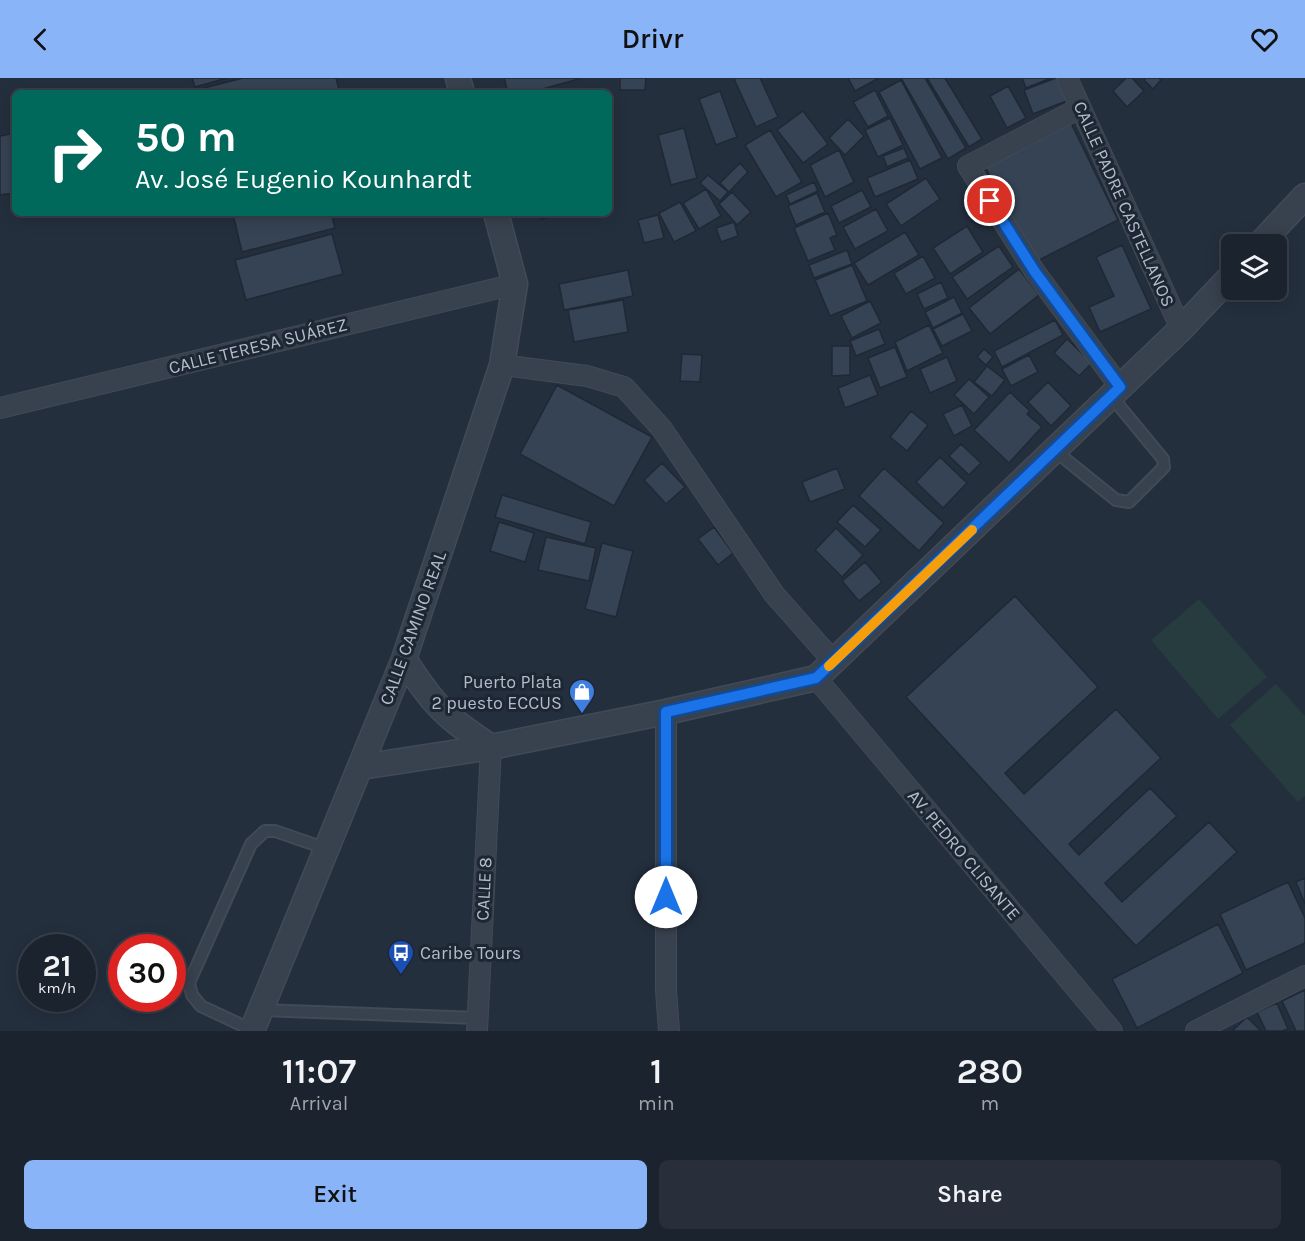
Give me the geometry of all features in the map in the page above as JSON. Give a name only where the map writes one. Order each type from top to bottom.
[{"type":"street","name":"CALLE PADRE CASTELLANOS","points":[[1067,78],[1181,329]]},
{"type":"street","points":[[1080,108],[968,166],[1035,272],[1116,392]]},
{"type":"street","points":[[1269,234],[1305,196]]},
{"type":"street","name":"CALLE CAMINO REAL","points":[[255,1024],[404,659],[502,366],[515,284],[497,216]]},
{"type":"street","name":"CALLE TERESA SUÁREZ","points":[[0,408],[515,284]]},
{"type":"street","points":[[361,767],[491,747],[666,712],[816,678],[1116,392],[1221,287]]},
{"type":"street","points":[[502,366],[587,376],[624,387],[662,429],[774,594],[834,662]]},
{"type":"street","points":[[404,659],[426,692],[442,709],[461,727],[491,747]]},
{"type":"street","name":"AV. PEDRO CLISANTE","points":[[816,678],[1112,1031]]},
{"type":"street","points":[[666,712],[666,990],[669,1031]]},
{"type":"street","name":"CALLE 8","points":[[478,1024],[491,747]]},
{"type":"street","points":[[1196,1031],[1305,976]]},
{"type":"lane","points":[[1054,450],[1116,500],[1129,502],[1164,467],[1163,459],[1116,392]]},
{"type":"lane","points":[[327,849],[275,831],[265,831],[251,844],[189,983],[192,995],[201,1006],[255,1024],[478,1024]]},
{"type":"green space","points":[[1199,599],[1267,677],[1218,719],[1151,640]]},
{"type":"green space","points":[[1276,684],[1305,716],[1305,796],[1298,802],[1230,725]]},
{"type":"building","points":[[192,78],[227,78],[195,87]]},
{"type":"building","points":[[243,78],[336,78],[339,90],[196,90]]},
{"type":"building","points":[[504,78],[582,78],[539,90],[507,90]]},
{"type":"building","points":[[620,78],[646,78],[645,90],[620,90]]},
{"type":"building","points":[[760,78],[778,117],[756,127],[734,79]]},
{"type":"building","points":[[848,78],[879,78],[855,91]]},
{"type":"building","points":[[901,78],[925,78],[966,148],[948,159]]},
{"type":"building","points":[[927,78],[945,78],[982,139],[969,147]]},
{"type":"building","points":[[1022,78],[1051,78],[1026,88]]},
{"type":"building","points":[[1061,78],[1069,100],[1033,114],[1024,90]]},
{"type":"building","points":[[1126,78],[1132,78],[1144,91],[1127,107],[1113,91]]},
{"type":"building","points":[[1146,78],[1161,80],[1153,89],[1144,80]]},
{"type":"building","points":[[901,80],[942,158],[920,169],[879,92]]},
{"type":"building","points":[[1008,86],[1026,118],[1007,128],[990,96]]},
{"type":"building","points":[[875,90],[888,116],[868,127],[853,102]]},
{"type":"building","points":[[720,91],[737,137],[716,145],[699,99]]},
{"type":"building","points":[[803,111],[828,144],[803,163],[777,130]]},
{"type":"building","points":[[890,118],[903,145],[878,157],[865,130]]},
{"type":"building","points":[[848,119],[864,136],[845,155],[829,138]]},
{"type":"building","points":[[1070,121],[1118,220],[1033,263],[984,164]]},
{"type":"building","points":[[684,128],[697,178],[671,185],[658,135]]},
{"type":"building","points":[[770,130],[802,182],[776,197],[745,145]]},
{"type":"building","points":[[12,134],[12,193],[0,195],[0,136]]},
{"type":"building","points":[[904,148],[908,158],[887,167],[883,156]]},
{"type":"building","points":[[839,150],[854,182],[825,197],[810,165]]},
{"type":"building","points":[[910,160],[918,179],[875,197],[867,178]]},
{"type":"building","points":[[740,163],[748,172],[729,192],[720,183]]},
{"type":"building","points":[[708,175],[728,192],[720,201],[700,183]]},
{"type":"building","points":[[926,178],[940,199],[901,226],[886,204]]},
{"type":"building","points":[[814,182],[818,191],[790,204],[786,195]]},
{"type":"building","points":[[706,189],[721,216],[699,229],[683,203]]},
{"type":"building","points":[[862,190],[871,207],[839,223],[831,206]]},
{"type":"building","points":[[732,192],[751,212],[737,225],[719,204]]},
{"type":"building","points":[[817,193],[825,212],[796,225],[788,206]]},
{"type":"building","points":[[680,202],[696,231],[674,242],[659,213]]},
{"type":"building","points":[[876,209],[888,231],[855,249],[843,227]]},
{"type":"building","points":[[828,213],[837,235],[830,238],[835,250],[808,261],[794,228]]},
{"type":"building","points":[[658,215],[664,238],[644,243],[638,220]]},
{"type":"building","points":[[233,216],[332,216],[335,228],[242,252]]},
{"type":"building","points":[[540,216],[556,216],[541,219]]},
{"type":"building","points":[[734,222],[738,236],[721,242],[716,228]]},
{"type":"building","points":[[967,226],[983,252],[950,274],[933,248]]},
{"type":"building","points":[[905,232],[919,255],[868,285],[854,263]]},
{"type":"building","points":[[332,234],[343,274],[246,300],[235,260]]},
{"type":"building","points":[[1122,245],[1151,309],[1100,332],[1089,307],[1114,296],[1096,257]]},
{"type":"building","points":[[999,246],[1013,267],[967,299],[952,277]]},
{"type":"building","points":[[847,250],[852,264],[814,278],[809,265]]},
{"type":"building","points":[[923,256],[935,278],[906,294],[894,273]]},
{"type":"building","points":[[852,265],[867,301],[830,316],[815,280]]},
{"type":"building","points":[[1019,269],[1039,295],[990,334],[969,308]]},
{"type":"building","points":[[628,270],[633,296],[564,310],[559,284]]},
{"type":"building","points":[[941,282],[948,298],[924,309],[917,294]]},
{"type":"building","points":[[954,297],[962,313],[933,328],[925,312]]},
{"type":"building","points":[[623,300],[628,332],[574,342],[568,310]]},
{"type":"building","points":[[870,301],[881,323],[852,338],[841,316]]},
{"type":"building","points":[[963,314],[972,331],[942,346],[933,329]]},
{"type":"building","points":[[1055,320],[1063,335],[1002,367],[994,351]]},
{"type":"building","points":[[929,325],[943,353],[907,371],[895,342]]},
{"type":"building","points":[[879,329],[885,344],[856,356],[850,341]]},
{"type":"building","points":[[1067,339],[1092,363],[1079,376],[1054,353]]},
{"type":"building","points":[[832,346],[850,346],[850,375],[832,376]]},
{"type":"building","points":[[895,347],[907,377],[880,388],[868,358]]},
{"type":"building","points":[[984,349],[993,357],[986,365],[977,357]]},
{"type":"building","points":[[682,354],[702,355],[700,382],[680,381]]},
{"type":"building","points":[[1029,355],[1038,372],[1011,386],[1002,369]]},
{"type":"building","points":[[947,357],[957,381],[930,393],[920,369]]},
{"type":"building","points":[[987,366],[1005,380],[992,396],[974,382]]},
{"type":"building","points":[[870,375],[878,395],[845,408],[838,388]]},
{"type":"building","points":[[969,379],[989,397],[974,414],[954,395]]},
{"type":"building","points":[[1048,382],[1071,406],[1051,426],[1028,402]]},
{"type":"building","points":[[557,385],[652,437],[614,506],[520,454]]},
{"type":"building","points":[[1010,392],[1030,411],[1027,414],[1042,427],[1009,463],[974,430]]},
{"type":"building","points":[[962,405],[972,426],[954,436],[943,414]]},
{"type":"building","points":[[911,411],[928,425],[907,451],[890,437]]},
{"type":"building","points":[[961,444],[981,463],[969,475],[949,456]]},
{"type":"building","points":[[940,457],[967,483],[943,508],[916,482]]},
{"type":"building","points":[[662,463],[685,487],[666,504],[644,480]]},
{"type":"building","points":[[837,468],[845,489],[810,502],[802,482]]},
{"type":"building","points":[[884,468],[944,523],[919,551],[859,496]]},
{"type":"building","points":[[502,495],[591,522],[585,544],[495,517]]},
{"type":"building","points":[[853,505],[881,530],[865,547],[837,522]]},
{"type":"building","points":[[499,522],[534,533],[525,562],[490,551]]},
{"type":"building","points":[[714,527],[733,553],[718,565],[698,539]]},
{"type":"building","points":[[836,528],[863,555],[842,577],[815,550]]},
{"type":"building","points":[[546,537],[596,548],[589,581],[538,570]]},
{"type":"building","points":[[602,543],[633,551],[616,617],[585,609]]},
{"type":"building","points":[[865,562],[882,582],[859,601],[842,581]]},
{"type":"building","points":[[1015,596],[1098,687],[1005,773],[1024,794],[1116,709],[1161,758],[1069,844],[1079,855],[1150,788],[1177,816],[1105,883],[1122,902],[1209,822],[1237,852],[1136,946],[906,697]]},
{"type":"building","points":[[1305,878],[1305,904],[1296,882]]},
{"type":"building","points":[[1288,882],[1305,918],[1305,943],[1246,970],[1220,914]]},
{"type":"building","points":[[1218,924],[1243,973],[1137,1028],[1112,979]]},
{"type":"building","points":[[1305,990],[1305,1031],[1296,1031],[1282,1001]]},
{"type":"building","points":[[1277,1003],[1288,1029],[1266,1031],[1257,1012]]},
{"type":"building","points":[[1247,1017],[1261,1031],[1232,1031]]},
{"type":"slow traffic","points":[[829,666],[972,530]]},
{"type":"place","name":"Puerto Plata 2 puesto ECCUS","points":[[582,715]]},
{"type":"place","name":"Caribe Tours","points":[[401,976]]},
{"type":"route","points":[[666,897],[666,712],[816,678],[1120,387],[1035,272],[990,201]]}]
